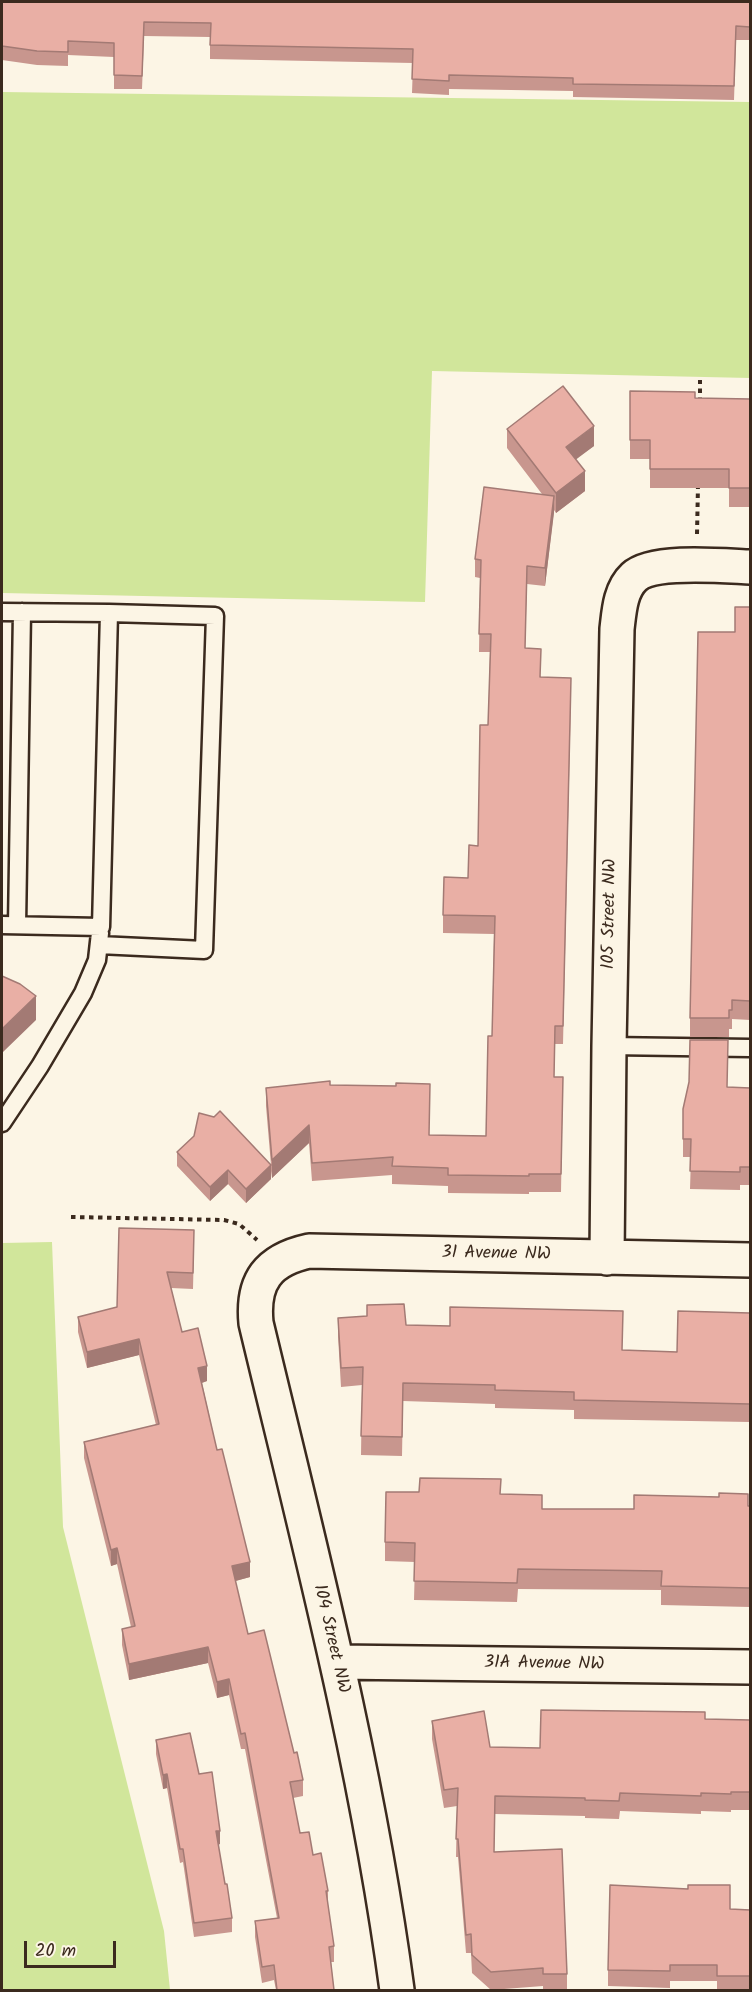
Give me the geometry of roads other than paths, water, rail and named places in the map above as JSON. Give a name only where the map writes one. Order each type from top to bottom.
[{"type":"street","name":"105 Street NW","points":[[607,1258],[617,629],[625,589],[635,575],[653,568],[697,565],[750,567]]},
{"type":"street","name":"31 Avenue NW","points":[[258,1290],[265,1275],[278,1262],[289,1256],[309,1251],[750,1260]]},
{"type":"street","name":"104 Street NW","points":[[258,1290],[254,1305],[256,1323],[337,1662],[380,1882],[397,1990]]},
{"type":"street","name":"31A Avenue NW","points":[[337,1662],[750,1667]]},
{"type":"lane","points":[[2,612],[215,616],[204,950],[99,945]]},
{"type":"lane","points":[[22,612],[9,925],[100,927]]},
{"type":"lane","points":[[2,1123],[40,1066],[83,993],[97,960],[100,927],[109,614]]},
{"type":"lane","points":[[609,1046],[750,1048]]}]
